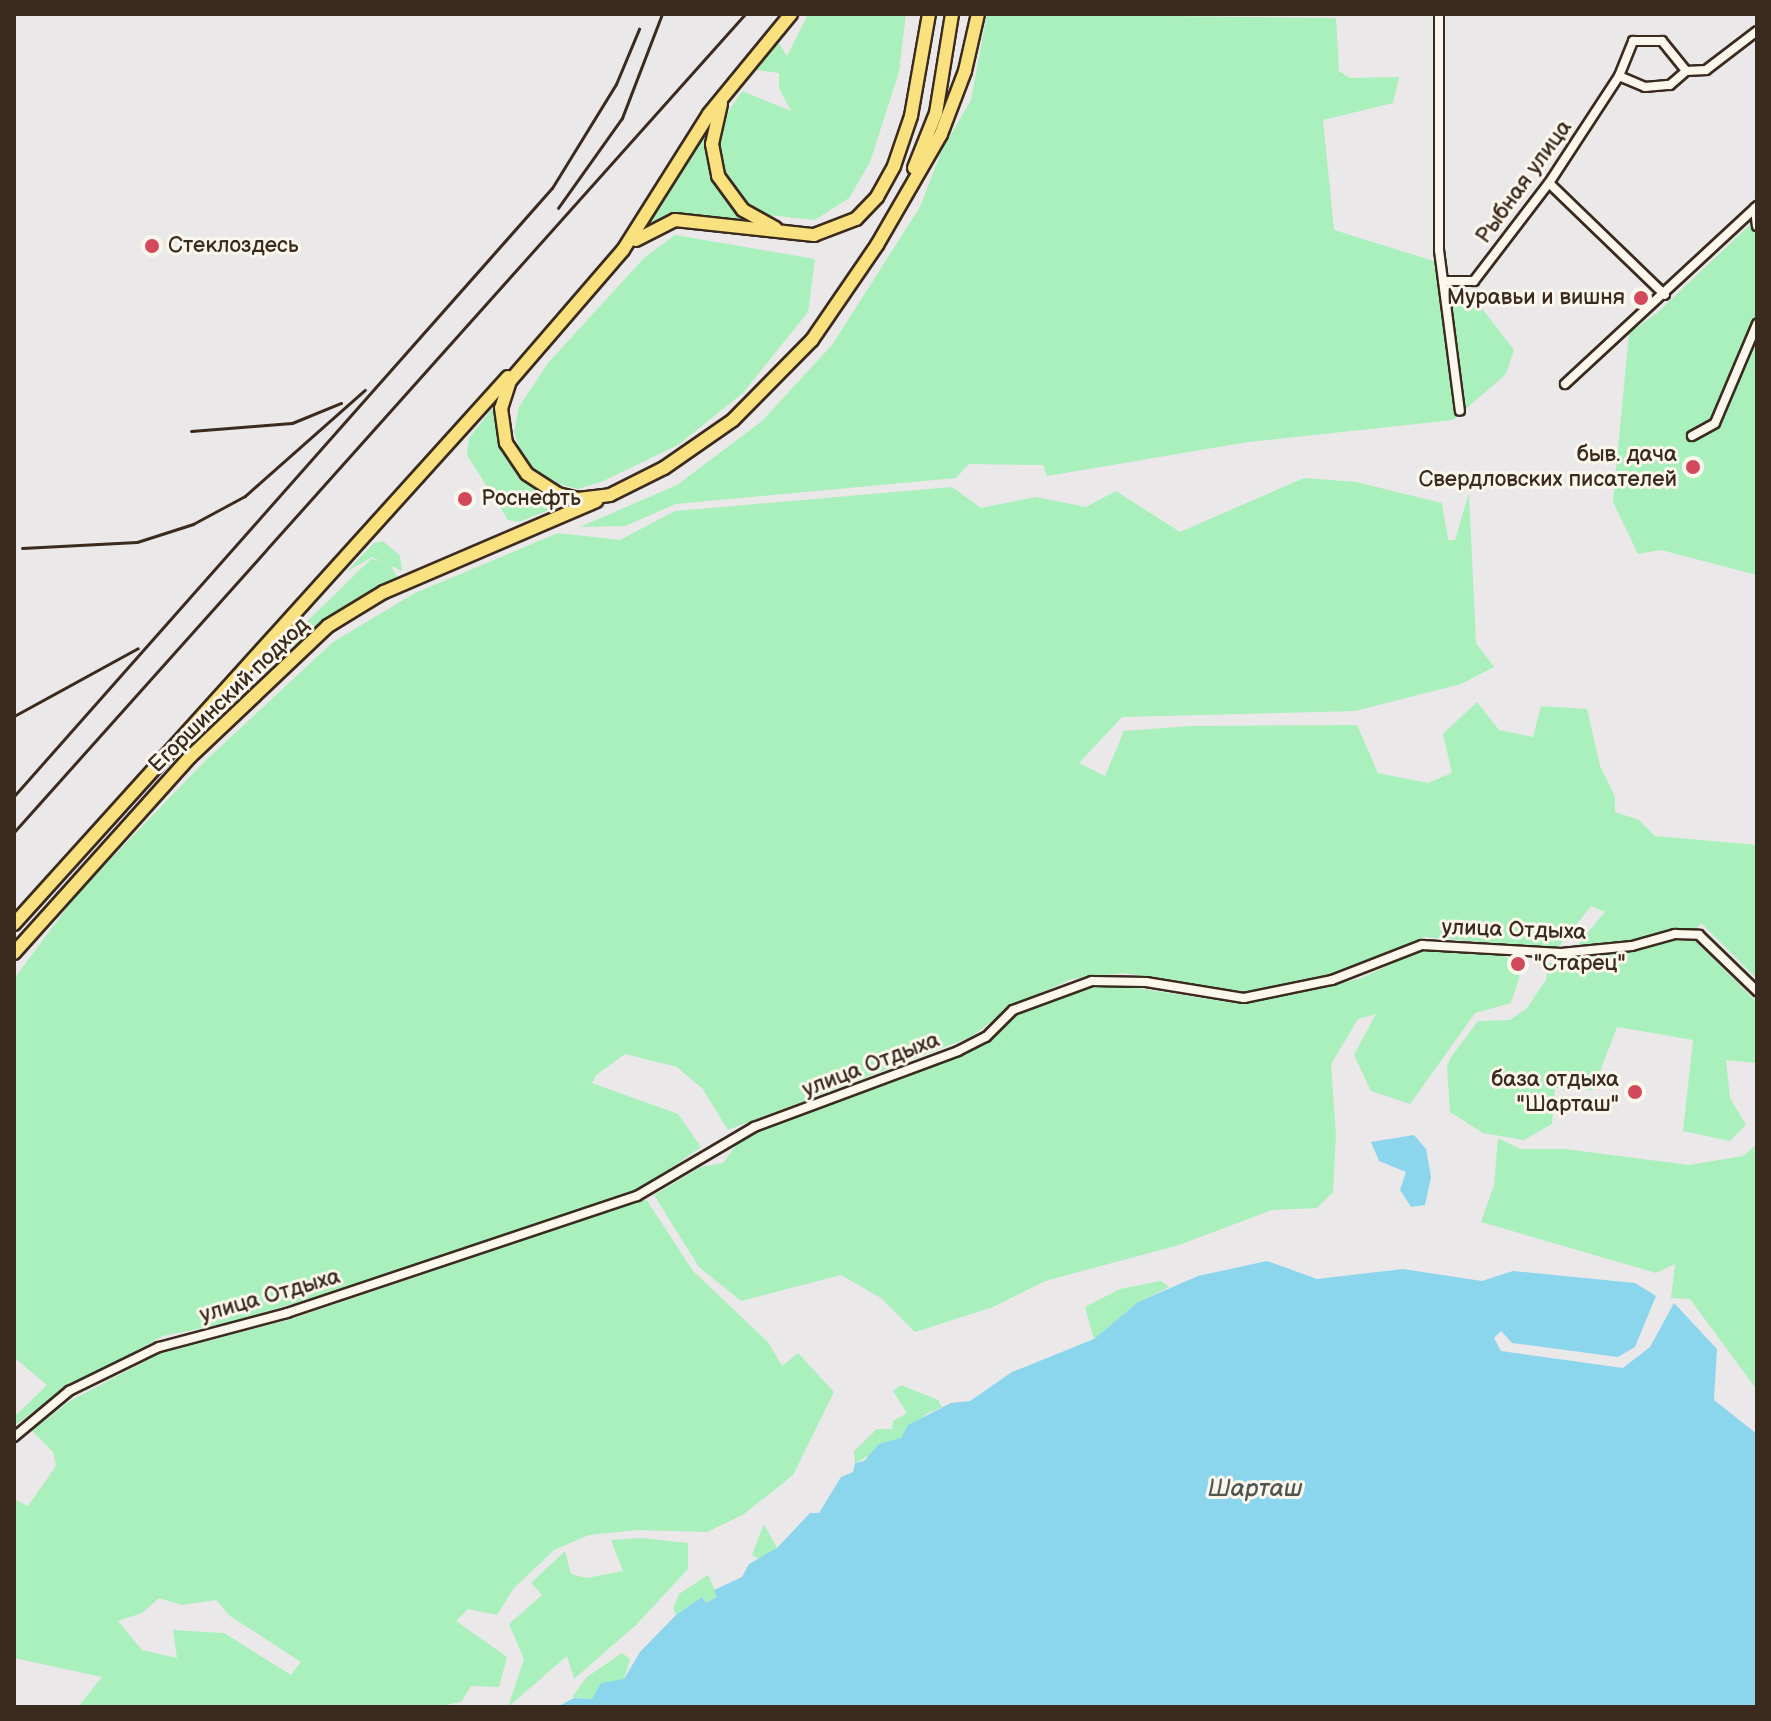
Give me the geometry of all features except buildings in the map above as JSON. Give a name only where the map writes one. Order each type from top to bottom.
[{"type":"main road","points":[[623,250],[735,80],[791,14]]},
{"type":"main road","points":[[623,250],[647,231],[675,220],[802,234],[823,234],[850,224],[883,188],[911,116],[929,14]]},
{"type":"main road","points":[[899,205],[936,113],[952,14]]},
{"type":"main road","points":[[899,205],[951,112],[978,14]]},
{"type":"main road","points":[[735,80],[713,133],[718,176],[731,197],[756,220],[802,234]]},
{"type":"main road","name":"Егоршинский подход","points":[[14,953],[190,757],[328,626],[384,592],[610,495],[713,436],[783,373],[856,279],[899,205]]},
{"type":"main road","name":"Егоршинский подход","points":[[14,924],[623,250]]},
{"type":"main road","points":[[523,360],[501,408],[510,454],[527,474],[558,494],[578,499],[610,495]]},
{"type":"street","name":"Рыбная улица","points":[[1439,14],[1443,281],[1460,411]]},
{"type":"street","points":[[1619,76],[1658,87],[1679,80],[1686,71],[1706,70],[1757,31]]},
{"type":"street","name":"Рыбная улица","points":[[1443,281],[1474,281],[1549,183],[1619,76],[1628,47],[1642,37],[1662,41],[1686,71]]},
{"type":"street","points":[[1549,183],[1665,295]]},
{"type":"street","points":[[1565,384],[1665,295],[1756,207]]},
{"type":"street","points":[[1756,207],[1757,226]]},
{"type":"street","points":[[1692,436],[1715,423],[1757,324]]},
{"type":"street","name":"улица Отдыха","points":[[14,1437],[69,1391],[159,1347],[287,1313],[637,1196],[754,1127],[958,1051],[986,1037],[1013,1010],[1092,981],[1146,982],[1244,998],[1332,980],[1422,945],[1561,953],[1632,946],[1675,934],[1699,935],[1757,991]]},
{"type":"green space","points":[[808,14],[906,14],[899,72],[870,162],[849,198],[815,220],[767,215],[743,200],[723,174],[718,147],[728,112],[742,91],[791,111],[779,88],[779,73],[756,70],[778,42],[787,56]]},
{"type":"green space","points":[[987,14],[1336,18],[1339,71],[1350,78],[1399,77],[1393,103],[1323,120],[1334,230],[1437,262],[1444,289],[1469,292],[1514,350],[1506,374],[1453,420],[1248,442],[1047,476],[1043,465],[969,464],[956,478],[676,504],[625,526],[580,527],[677,485],[762,421],[832,345],[920,207],[942,150],[971,100]]},
{"type":"green space","points":[[717,114],[718,176],[763,224],[691,220],[638,231],[701,125]]},
{"type":"green space","points":[[1757,218],[1757,575],[1661,550],[1638,554],[1613,502],[1629,333],[1657,313]]},
{"type":"green space","points":[[675,235],[815,259],[808,312],[743,393],[678,445],[601,482],[578,489],[551,482],[523,459],[514,432],[519,407],[548,363],[645,257]]},
{"type":"green space","points":[[495,405],[498,439],[513,465],[532,485],[566,503],[519,522],[508,520],[467,455],[469,438]]},
{"type":"green space","points":[[1304,478],[1356,482],[1442,503],[1448,540],[1455,540],[1469,493],[1476,643],[1494,667],[1461,684],[1355,711],[1122,717],[1079,763],[1105,776],[1124,731],[1191,726],[1357,725],[1378,773],[1428,783],[1452,773],[1443,734],[1477,702],[1499,730],[1533,737],[1541,706],[1587,709],[1600,766],[1615,797],[1615,812],[1639,820],[1655,836],[1757,845],[1757,979],[1701,923],[1690,936],[1757,1002],[1757,1097],[1756,1063],[1726,1060],[1730,1098],[1746,1125],[1730,1141],[1683,1131],[1693,1040],[1617,1027],[1593,1090],[1555,1088],[1552,1124],[1524,1140],[1483,1133],[1450,1112],[1447,1067],[1451,1057],[1478,1021],[1510,1020],[1527,1008],[1546,980],[1548,964],[1568,956],[1605,912],[1591,906],[1557,949],[1425,937],[1332,977],[1247,993],[1124,973],[1072,979],[1013,1005],[971,1037],[728,1130],[702,1088],[677,1067],[625,1054],[596,1075],[592,1083],[678,1114],[701,1147],[644,1187],[407,1270],[228,1323],[163,1336],[57,1394],[14,1426],[14,1417],[47,1385],[14,1357],[14,979],[77,894],[203,763],[333,642],[415,593],[558,533],[620,540],[675,511],[952,487],[981,508],[1036,497],[1086,507],[1116,491],[1180,532]]},
{"type":"green space","points":[[383,541],[400,556],[402,571],[372,557],[346,572],[374,543]]},
{"type":"green space","points":[[371,559],[389,563],[398,578],[289,649],[288,640]]},
{"type":"green space","points":[[1424,949],[1498,951],[1522,969],[1511,1003],[1475,1013],[1410,1104],[1371,1091],[1354,1055],[1376,1014],[1358,1019],[1331,1064],[1336,1136],[1333,1192],[1317,1208],[1272,1210],[1179,1245],[1045,1281],[993,1307],[915,1332],[881,1298],[841,1275],[741,1301],[699,1267],[654,1195],[701,1167],[723,1163],[743,1136],[902,1079],[991,1041],[1015,1013],[1104,983],[1240,1004],[1359,979]]},
{"type":"green space","points":[[1498,1138],[1520,1149],[1565,1149],[1689,1165],[1743,1156],[1757,1144],[1757,1390],[1690,1299],[1671,1298],[1675,1264],[1656,1273],[1481,1222],[1494,1185]]},
{"type":"green space","points":[[646,1199],[693,1271],[768,1342],[782,1366],[798,1353],[834,1392],[793,1475],[744,1514],[707,1532],[638,1530],[589,1535],[554,1550],[514,1588],[497,1615],[468,1609],[456,1621],[507,1657],[499,1687],[471,1686],[461,1702],[435,1707],[78,1707],[102,1677],[14,1658],[14,1499],[28,1506],[56,1466],[53,1452],[32,1431],[68,1402],[161,1353],[288,1320]],"holes":[[[159,1598],[182,1605],[216,1600],[230,1616],[301,1662],[291,1675],[224,1633],[173,1630],[177,1658],[142,1650],[118,1621],[142,1613]]]},
{"type":"green space","points":[[1161,1281],[1169,1287],[1138,1302],[1094,1339],[1085,1307],[1120,1289]]},
{"type":"green space","points":[[901,1385],[938,1400],[942,1407],[926,1414],[901,1438],[855,1463],[854,1451],[877,1429],[892,1429],[893,1421],[907,1413],[893,1391]]},
{"type":"green space","points":[[764,1524],[777,1548],[761,1560],[752,1555]]},
{"type":"green space","points":[[642,1538],[688,1543],[688,1569],[636,1625],[574,1679],[567,1656],[508,1707],[524,1659],[509,1624],[542,1595],[531,1583],[565,1551],[571,1574],[587,1578],[623,1571],[611,1540]]},
{"type":"green space","points":[[708,1575],[718,1597],[706,1603],[702,1597],[676,1615],[673,1608],[679,1594]]},
{"type":"green space","points":[[622,1653],[630,1659],[624,1679],[610,1683],[592,1699],[572,1697],[587,1677]]},
{"type":"water","points":[[1414,1135],[1426,1149],[1431,1177],[1425,1205],[1411,1207],[1400,1190],[1406,1172],[1379,1161],[1371,1142]]},
{"type":"water","name":"Шарташ","points":[[1267,1261],[1317,1279],[1403,1269],[1482,1281],[1513,1271],[1635,1283],[1656,1296],[1635,1347],[1618,1357],[1512,1343],[1501,1331],[1494,1338],[1501,1351],[1623,1368],[1650,1347],[1674,1303],[1717,1349],[1714,1400],[1757,1434],[1757,1707],[557,1707],[574,1698],[592,1699],[601,1683],[624,1679],[640,1652],[676,1615],[702,1597],[706,1603],[717,1597],[714,1590],[742,1577],[749,1564],[777,1548],[810,1513],[819,1513],[841,1477],[853,1472],[855,1463],[864,1461],[879,1444],[901,1438],[908,1425],[951,1403],[970,1401],[1012,1372],[1094,1339],[1138,1302],[1198,1276]]},
{"type":"railway","points":[[558,208],[622,118],[662,14]]},
{"type":"railway","points":[[14,832],[745,14]]},
{"type":"railway","points":[[14,796],[552,188],[616,84],[639,29]]},
{"type":"railway","points":[[22,548],[137,542],[193,524],[245,496],[365,390]]},
{"type":"railway","points":[[191,431],[292,423],[341,403]]},
{"type":"railway","points":[[14,716],[138,648]]},
{"type":"place","name":"Стеклоздесь","points":[[152,246]]},
{"type":"place","name":"Муравьи и вишня","points":[[1641,298]]},
{"type":"place","name":"быв. дача Свердловских писателей","points":[[1693,467]]},
{"type":"place","name":"Роснефть","points":[[465,499]]},
{"type":"place","name":"\"Старец\"","points":[[1518,964]]},
{"type":"place","name":"база отдыха \"Шарташ\"","points":[[1635,1092]]}]
